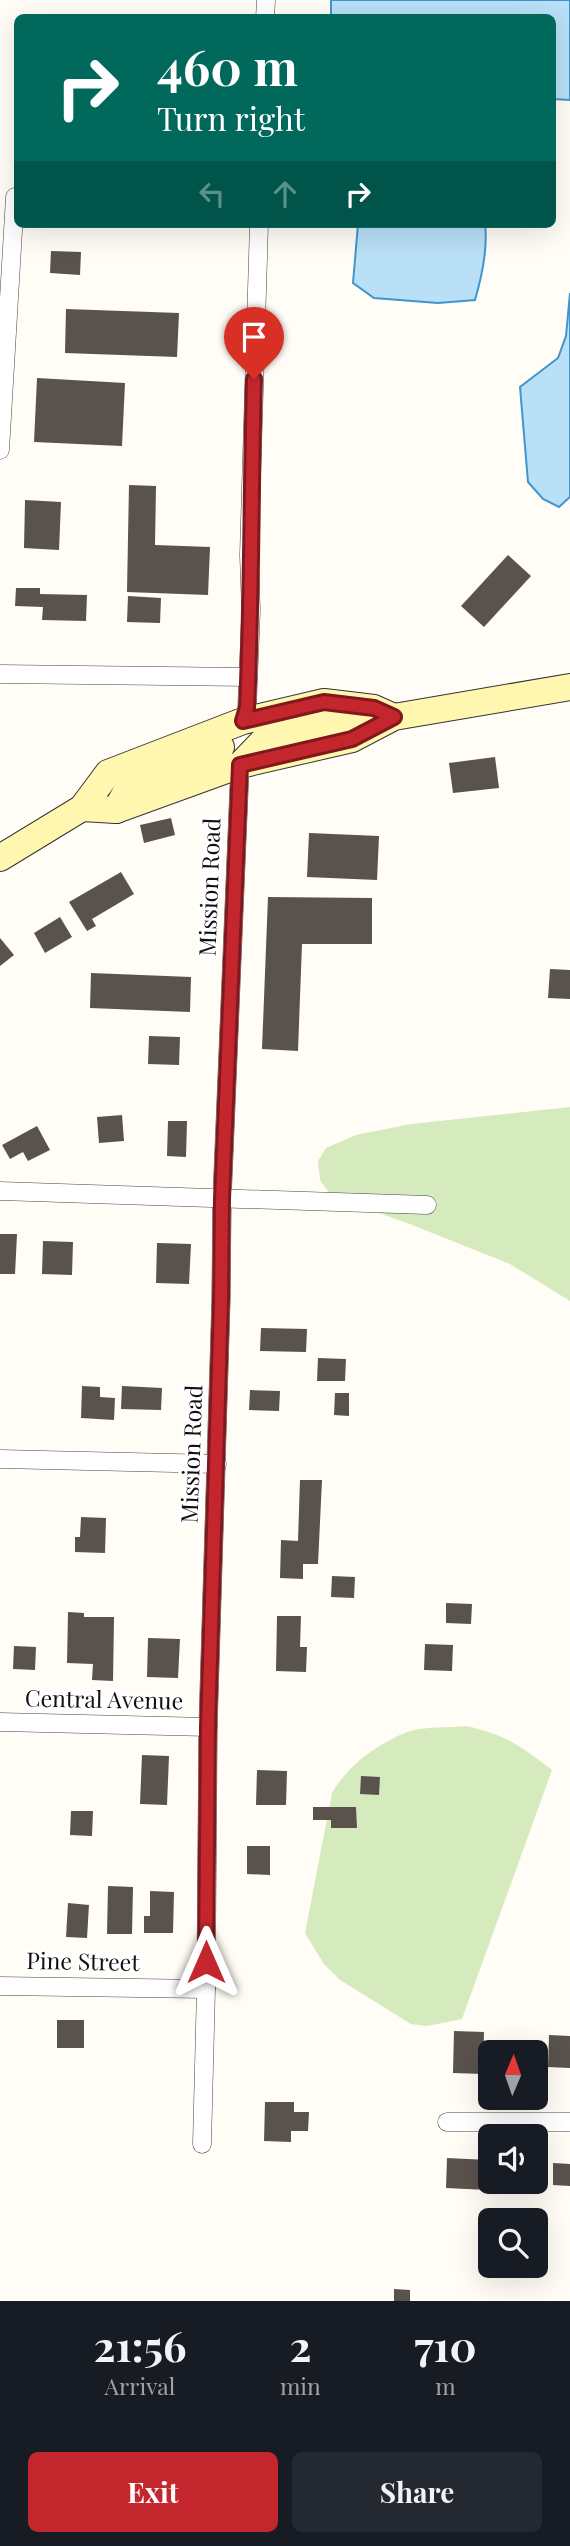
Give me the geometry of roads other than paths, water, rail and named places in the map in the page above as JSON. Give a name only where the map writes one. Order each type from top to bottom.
[{"type":"main road","points":[[0,858],[82,808],[108,773],[243,721],[324,702],[384,712],[570,687]]},
{"type":"main road","points":[[82,808],[116,810],[240,765],[352,739],[384,712]]},
{"type":"main road","points":[[116,810],[128,788],[150,776],[222,747],[243,721]]},
{"type":"street","points":[[0,450],[14,214]]},
{"type":"street","points":[[243,721],[247,708],[248,677],[259,228]]},
{"type":"street","points":[[0,674],[248,677]]},
{"type":"street","name":"Mission Road","points":[[202,2144],[208,1727],[222,1199],[240,765]]},
{"type":"street","points":[[0,1191],[427,1205]]},
{"type":"street","points":[[0,1459],[217,1464]]},
{"type":"street","name":"Central Avenue","points":[[0,1722],[208,1727]]},
{"type":"street","name":"Pine Street","points":[[0,1986],[206,1989]]},
{"type":"street","points":[[447,2122],[570,2122]]},
{"type":"water","points":[[331,0],[570,0],[570,100],[556,99],[556,14],[331,14]]},
{"type":"water","points":[[358,228],[485,228],[484,262],[475,300],[438,303],[374,298],[353,283]]},
{"type":"water","points":[[570,293],[570,497],[559,507],[543,499],[528,482],[520,387],[558,358],[566,336]]}]
